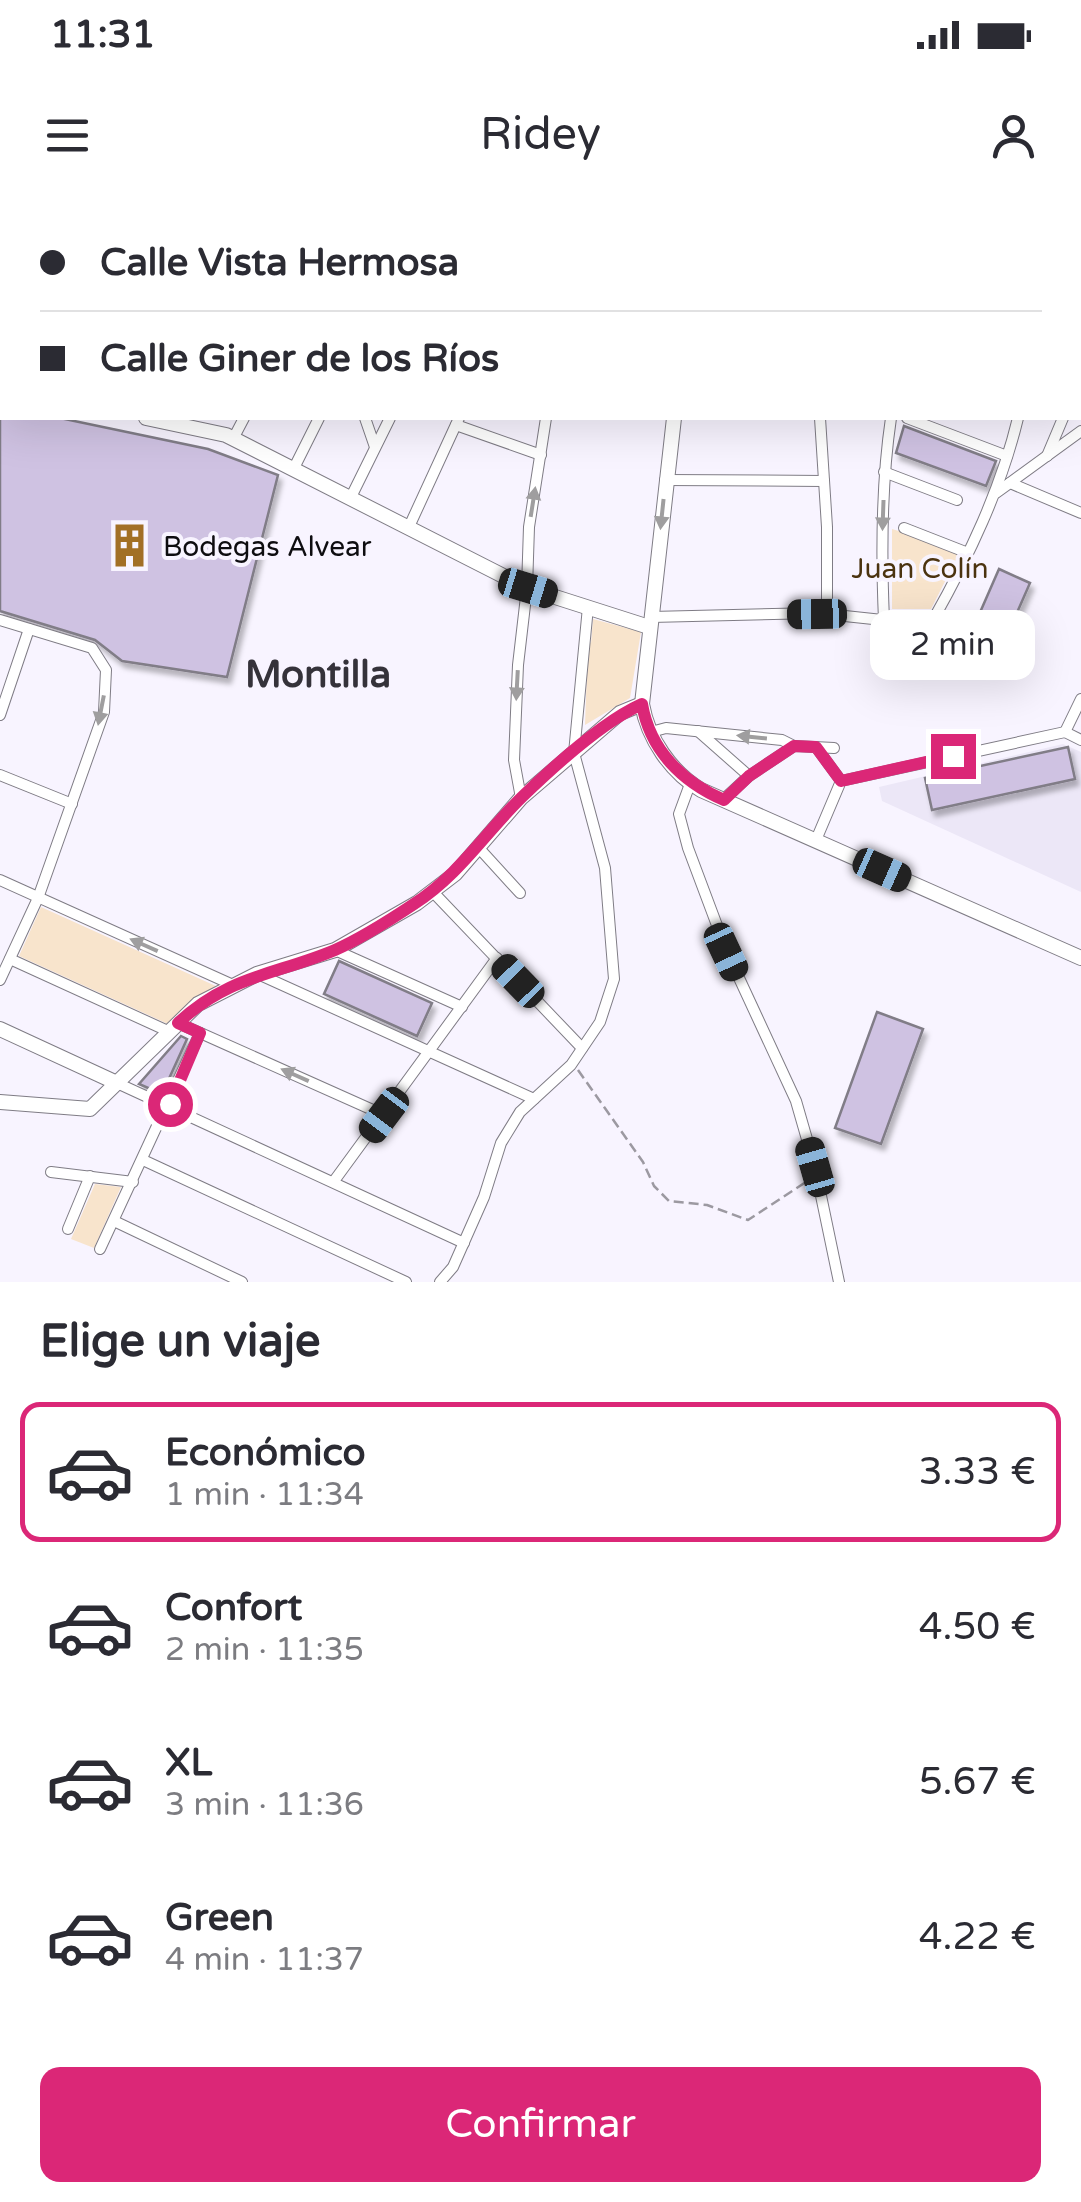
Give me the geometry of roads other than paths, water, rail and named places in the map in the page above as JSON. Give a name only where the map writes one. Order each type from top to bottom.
[{"type":"street","points":[[154,420],[234,439],[528,588],[650,622],[827,614],[933,620],[995,493],[1017,420]]},
{"type":"street","points":[[234,439],[243,420]]},
{"type":"street","points":[[293,470],[317,420]]},
{"type":"street","points":[[366,420],[375,448]]},
{"type":"street","points":[[350,499],[389,420]]},
{"type":"street","points":[[521,798],[514,760],[518,665],[528,588],[530,528],[546,420]]},
{"type":"street","points":[[674,420],[642,704],[663,754],[690,784],[1081,958]]},
{"type":"street","points":[[820,420],[827,614]]},
{"type":"street","points":[[884,620],[881,548],[891,420]]},
{"type":"street","points":[[911,420],[1007,456]]},
{"type":"street","points":[[1047,457],[1062,420]]},
{"type":"street","points":[[408,529],[457,421],[541,455]]},
{"type":"street","points":[[995,493],[1081,432]]},
{"type":"street","points":[[884,472],[957,500]]},
{"type":"street","points":[[665,480],[824,481]]},
{"type":"street","points":[[1010,483],[1081,513]]},
{"type":"street","points":[[904,528],[968,553]]},
{"type":"street","points":[[440,1282],[453,1267],[484,1197],[501,1143],[520,1112],[574,1059],[600,1022],[614,979],[606,868],[574,753],[588,607]]},
{"type":"street","points":[[0,620],[92,648],[106,670],[104,712],[38,898],[0,980]]},
{"type":"street","points":[[0,714],[29,629]]},
{"type":"street","points":[[1065,732],[1081,699]]},
{"type":"street","points":[[0,1102],[90,1109],[198,1004],[257,974],[335,950],[432,891],[455,874],[521,798],[620,713],[642,704]]},
{"type":"street","points":[[651,732],[666,728],[834,748]]},
{"type":"street","points":[[698,731],[749,776]]},
{"type":"street","points":[[841,781],[1065,732],[1081,740]]},
{"type":"street","points":[[724,800],[749,776],[794,746]]},
{"type":"street","points":[[816,747],[841,781]]},
{"type":"street","points":[[0,775],[72,804]]},
{"type":"street","points":[[816,840],[841,781]]},
{"type":"street","points":[[690,784],[679,814],[688,848],[726,952],[796,1101],[840,1282]]},
{"type":"street","points":[[478,847],[520,893]]},
{"type":"street","points":[[0,880],[233,984]]},
{"type":"street","points":[[432,891],[582,1048]]},
{"type":"street","points":[[335,950],[462,1007]]},
{"type":"street","points":[[334,1181],[496,958]]},
{"type":"street","points":[[10,959],[174,1027],[200,1033],[384,1115]]},
{"type":"street","points":[[257,974],[534,1098]]},
{"type":"street","points":[[0,1029],[464,1242]]},
{"type":"street","points":[[100,1249],[200,1033]]},
{"type":"street","points":[[143,1160],[406,1282]]},
{"type":"street","points":[[50,1172],[133,1182]]},
{"type":"street","points":[[68,1229],[90,1176]]},
{"type":"street","points":[[114,1222],[242,1282]]},
{"type":"place","name":"Bodegas Alvear","points":[[130,546]]},
{"type":"district","name":"Montilla","points":[[318,674]]},
{"type":"park label","name":"Juan Colín","points":[[920,568]]}]
